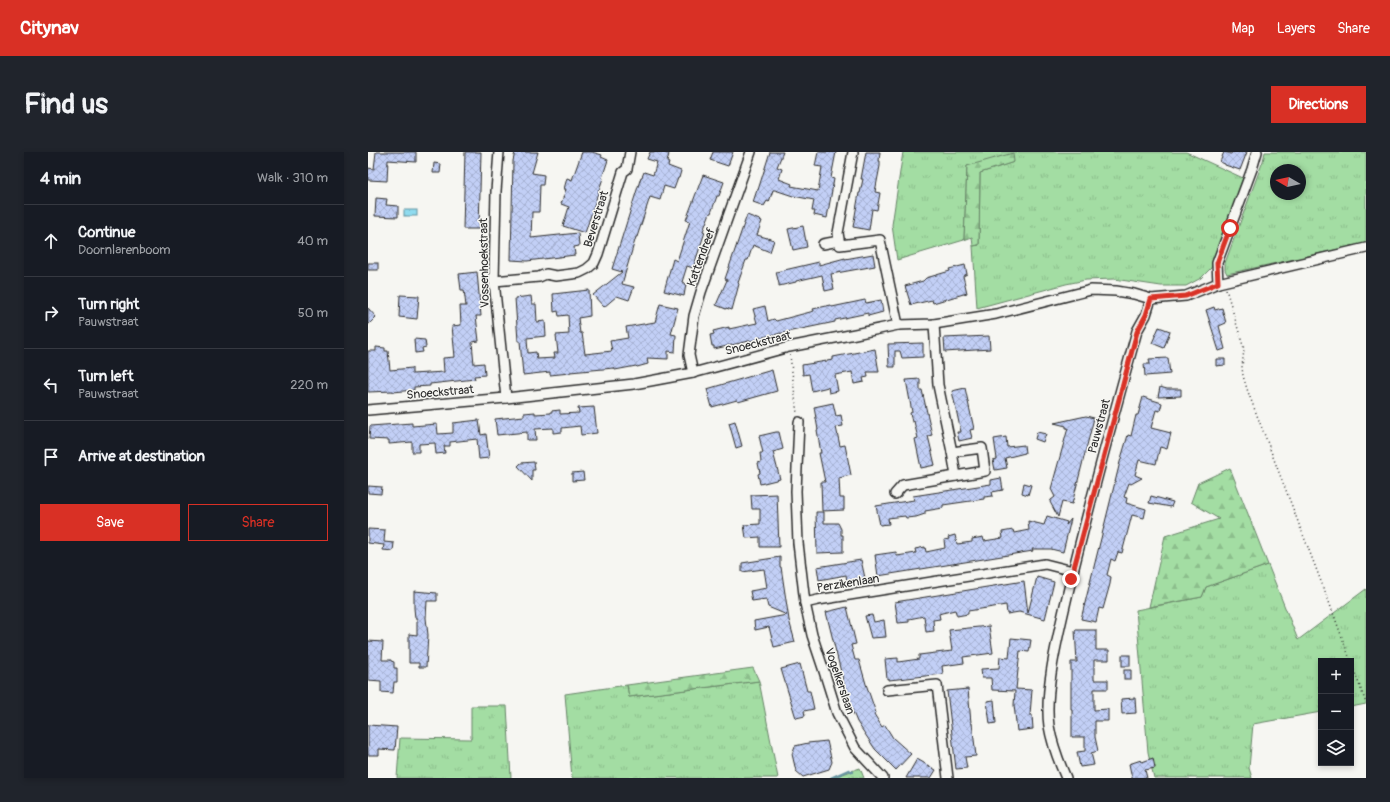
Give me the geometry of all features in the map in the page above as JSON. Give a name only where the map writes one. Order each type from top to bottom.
[{"type":"street","name":"Vossenhoekstraat","points":[[499,152],[496,191],[494,281],[506,398]]},
{"type":"street","name":"Beverstraat","points":[[494,281],[539,277],[546,274],[556,276],[579,273],[594,263],[624,172],[627,169],[630,152]]},
{"type":"street","name":"Kattendreef","points":[[693,373],[689,355],[694,316],[701,292],[751,152]]},
{"type":"street","points":[[853,152],[838,233],[840,245],[880,240],[898,325]]},
{"type":"street","points":[[1221,282],[1217,263],[1257,152]]},
{"type":"street","points":[[824,244],[839,240]]},
{"type":"street","points":[[1151,299],[1186,296],[1221,282],[1366,248]]},
{"type":"street","name":"Snoeckstraat","points":[[368,410],[506,398],[634,384],[693,373],[789,347],[898,325],[934,324],[996,314],[1091,290],[1122,292],[1151,299]]},
{"type":"street","name":"Pauwstraat","points":[[1066,778],[1060,765],[1049,726],[1050,682],[1073,571],[1129,358],[1137,332],[1146,315],[1151,299]]},
{"type":"street","points":[[934,324],[938,385],[956,476]]},
{"type":"street","name":"Perzikenlaan","points":[[799,422],[796,491],[798,543],[805,603],[1045,564],[1073,571]]},
{"type":"street","points":[[895,494],[903,485],[985,471],[982,448],[952,452]]},
{"type":"street","name":"Vogelkerslaan","points":[[805,603],[812,635],[837,713],[855,748],[883,778]]},
{"type":"street","points":[[886,690],[937,685],[948,778]]},
{"type":"path","points":[[1221,282],[1244,349],[1242,372],[1248,392],[1329,602],[1366,703]]},
{"type":"path","points":[[789,347],[799,422]]},
{"type":"path","points":[[849,778],[860,778]]},
{"type":"green space","points":[[903,152],[1186,152],[1243,178],[1211,268],[1201,278],[1186,286],[1161,286],[1114,279],[1086,280],[977,308],[973,246],[979,245],[980,173],[1014,162],[967,166],[964,240],[897,260],[892,225]]},
{"type":"green space","points":[[1265,152],[1366,152],[1366,243],[1227,274],[1225,270],[1225,263]]},
{"type":"green space","points":[[1013,153],[1014,162],[980,173],[979,245],[973,246],[972,237],[964,240],[967,166]]},
{"type":"green space","points":[[1230,468],[1268,565],[1206,587],[1202,597],[1149,607],[1165,536],[1219,519],[1191,502],[1198,483]]},
{"type":"green space","points":[[1268,565],[1298,640],[1366,589],[1366,704],[1354,706],[1354,658],[1318,658],[1318,713],[1253,724],[1249,768],[1252,778],[1154,778],[1148,752],[1136,610],[1202,597],[1206,587]]},
{"type":"green space","points":[[753,668],[759,681],[629,697],[627,685]]},
{"type":"green space","points":[[759,681],[778,778],[572,778],[565,694],[627,685],[629,697]]},
{"type":"green space","points":[[471,706],[507,706],[511,778],[397,778],[400,738],[471,739]]},
{"type":"green space","points":[[860,768],[864,778],[831,778]]},
{"type":"water","points":[[404,210],[417,210],[417,216],[404,216]]},
{"type":"building","points":[[376,152],[416,152],[416,162],[388,160],[387,181],[368,180],[368,168],[374,169]]},
{"type":"building","points":[[465,152],[481,152],[479,229],[463,229]]},
{"type":"building","points":[[515,152],[538,152],[532,173],[544,175],[543,185],[540,185],[539,212],[532,212],[531,238],[578,233],[579,246],[574,247],[575,255],[527,261],[511,260],[513,161]]},
{"type":"building","points":[[582,152],[592,152],[602,155],[601,157],[608,160],[585,233],[563,226],[569,207],[561,204],[566,189],[564,189],[567,178],[572,180]]},
{"type":"building","points":[[650,152],[662,152],[669,154],[667,162],[669,163],[668,166],[681,171],[679,178],[674,189],[664,186],[660,200],[650,197],[622,284],[634,287],[629,300],[617,296],[604,307],[593,295],[622,272],[612,269],[641,177],[644,172],[653,175],[657,162],[647,159]]},
{"type":"building","points":[[713,152],[733,152],[728,166],[710,160]]},
{"type":"building","points":[[770,152],[783,152],[777,167],[782,169],[779,179],[792,184],[791,186],[818,191],[822,167],[815,166],[818,152],[836,152],[831,178],[834,179],[827,218],[814,215],[815,211],[812,211],[814,200],[793,196],[775,190],[773,190],[769,202],[767,201],[764,206],[753,202]]},
{"type":"building","points":[[866,152],[880,152],[880,166],[875,192],[880,193],[877,210],[872,209],[869,230],[853,227],[863,179],[861,179]]},
{"type":"building","points":[[1224,152],[1231,154],[1232,152],[1247,152],[1240,170],[1220,162]]},
{"type":"building","points":[[434,163],[441,164],[440,173],[433,173]]},
{"type":"building","points":[[703,175],[724,182],[703,231],[705,232],[693,268],[687,266],[682,282],[686,284],[684,296],[664,291],[673,259],[677,261],[690,221],[686,220]]},
{"type":"building","points":[[376,198],[387,199],[386,205],[398,206],[398,217],[375,216]]},
{"type":"building","points":[[747,215],[762,221],[757,235],[774,240],[770,252],[753,245],[738,283],[732,310],[726,309],[716,305],[727,280],[725,279]]},
{"type":"building","points":[[803,226],[807,247],[793,250],[788,229]]},
{"type":"building","points":[[873,254],[875,266],[831,274],[834,289],[825,291],[822,275],[779,286],[776,272],[819,262],[819,265],[845,258]]},
{"type":"building","points":[[368,263],[378,263],[378,270],[368,270]]},
{"type":"building","points":[[965,265],[967,274],[963,276],[967,293],[933,303],[932,300],[911,305],[905,286],[950,271],[949,269]]},
{"type":"building","points":[[477,272],[481,316],[476,316],[479,341],[472,342],[474,364],[484,363],[485,375],[474,376],[475,379],[414,387],[414,390],[368,392],[368,351],[376,351],[376,347],[385,348],[385,351],[388,351],[390,370],[412,368],[412,374],[444,372],[443,358],[455,357],[452,326],[461,325],[460,306],[466,306],[464,290],[461,290],[459,274]]},
{"type":"building","points":[[589,290],[590,316],[578,318],[585,354],[612,351],[610,341],[628,338],[626,327],[655,322],[660,304],[678,308],[671,334],[676,335],[675,352],[668,351],[668,359],[647,358],[648,364],[637,367],[550,375],[550,372],[523,375],[520,341],[518,341],[515,298],[531,296],[532,304],[536,304],[537,322],[545,321],[546,336],[527,338],[528,353],[536,352],[537,359],[555,358],[554,353],[558,353],[556,335],[569,334],[568,315],[559,316],[558,311],[554,312],[553,294]]},
{"type":"building","points":[[400,295],[419,296],[417,319],[399,317]]},
{"type":"building","points":[[865,300],[866,303],[881,300],[883,312],[868,316],[868,313],[835,320],[835,322],[714,349],[714,346],[712,346],[710,335],[714,334],[713,331],[757,323],[753,309],[765,306],[768,321],[774,319],[776,321],[814,311],[813,309],[831,305],[832,307]]},
{"type":"building","points":[[1214,307],[1215,310],[1222,308],[1226,323],[1219,326],[1225,349],[1219,351],[1206,310]]},
{"type":"building","points":[[368,308],[376,317],[368,325]]},
{"type":"building","points":[[1159,327],[1170,331],[1164,348],[1152,343]]},
{"type":"building","points":[[989,336],[990,349],[945,352],[944,338]]},
{"type":"building","points":[[414,339],[425,340],[426,347],[422,348],[423,352],[415,353]]},
{"type":"building","points":[[923,343],[923,357],[902,358],[900,351],[895,351],[895,367],[889,367],[888,344]]},
{"type":"building","points":[[875,349],[879,372],[867,372],[868,377],[863,378],[864,382],[854,384],[852,372],[835,375],[838,391],[829,393],[828,387],[812,391],[809,374],[803,375],[802,365],[833,360],[833,357]]},
{"type":"building","points":[[1168,358],[1170,374],[1145,376],[1144,364],[1150,364],[1149,359]]},
{"type":"building","points":[[1216,359],[1225,359],[1225,365],[1216,366]]},
{"type":"building","points":[[772,370],[777,391],[738,402],[737,400],[712,407],[707,389]]},
{"type":"building","points":[[920,379],[920,390],[922,390],[932,435],[928,436],[935,465],[921,468],[915,439],[918,438],[914,421],[912,422],[910,413],[912,412],[906,380]]},
{"type":"building","points":[[1160,387],[1167,389],[1181,389],[1181,396],[1158,397]]},
{"type":"building","points":[[965,388],[974,429],[970,430],[972,438],[959,441],[957,432],[961,432],[952,391]]},
{"type":"building","points":[[1143,397],[1162,403],[1160,411],[1156,410],[1151,428],[1171,433],[1167,449],[1160,447],[1156,464],[1139,460],[1135,475],[1142,478],[1131,484],[1129,483],[1124,497],[1127,498],[1126,503],[1146,509],[1144,518],[1132,515],[1122,553],[1118,552],[1115,561],[1111,559],[1107,575],[1111,577],[1110,584],[1103,609],[1099,608],[1096,622],[1081,619],[1120,462],[1128,435],[1131,436],[1136,415],[1138,415]]},
{"type":"building","points":[[833,403],[836,416],[841,415],[843,426],[836,427],[840,446],[845,445],[851,475],[839,478],[840,498],[844,498],[844,510],[822,511],[821,482],[825,482],[819,453],[821,453],[814,407]]},
{"type":"building","points":[[594,407],[597,433],[581,435],[580,426],[562,428],[562,432],[553,433],[553,428],[535,429],[536,440],[527,440],[527,432],[497,435],[495,419],[524,416],[524,413],[551,413],[551,411],[560,410],[560,414],[579,413],[578,408]]},
{"type":"building","points":[[1086,416],[1094,418],[1072,504],[1062,502],[1058,517],[1050,502],[1055,497],[1051,489],[1068,428],[1066,428],[1066,426],[1054,423]]},
{"type":"building","points":[[479,420],[481,435],[486,434],[489,458],[479,459],[477,439],[450,442],[450,446],[444,446],[445,453],[436,454],[435,443],[419,444],[419,452],[412,452],[412,442],[389,444],[389,440],[369,439],[370,426],[412,423],[412,426],[437,424],[438,434],[453,433],[453,423]]},
{"type":"building","points":[[735,421],[742,446],[736,448],[729,423]]},
{"type":"building","points":[[779,432],[783,449],[773,452],[780,479],[760,484],[758,463],[761,462],[760,453],[763,453],[759,436]]},
{"type":"building","points":[[1037,432],[1046,434],[1043,442],[1035,439]]},
{"type":"building","points":[[1006,437],[1007,447],[1024,445],[1025,453],[1005,458],[1007,468],[995,470],[993,460],[997,459],[994,439]]},
{"type":"building","points":[[534,462],[535,470],[532,470],[532,481],[518,466],[521,463]]},
{"type":"building","points":[[583,472],[584,480],[572,481],[572,473]]},
{"type":"building","points":[[1001,478],[1003,490],[992,492],[993,496],[984,497],[984,499],[943,505],[943,508],[925,511],[925,514],[916,517],[906,518],[905,516],[888,518],[889,524],[880,525],[876,506],[914,500],[913,496],[991,484],[991,480]]},
{"type":"building","points":[[1024,483],[1031,485],[1028,495],[1022,493]]},
{"type":"building","points":[[368,486],[382,487],[381,494],[368,493]]},
{"type":"building","points":[[777,494],[779,547],[760,547],[760,537],[746,538],[744,525],[760,524],[760,509],[752,509],[751,495]]},
{"type":"building","points":[[1151,496],[1173,502],[1171,507],[1149,503]]},
{"type":"building","points":[[816,512],[824,512],[824,523],[838,523],[841,529],[841,535],[843,535],[843,552],[817,553]]},
{"type":"building","points":[[1047,516],[1067,522],[1066,525],[1071,519],[1063,552],[1051,549],[1032,549],[1033,551],[878,576],[875,555],[896,552],[897,556],[916,553],[915,549],[925,547],[926,552],[945,548],[944,540],[955,535],[957,544],[972,542],[972,539],[983,537],[984,541],[1003,538],[1002,532],[1013,530],[1014,533],[1029,530],[1028,521],[1044,525]]},
{"type":"building","points":[[368,529],[385,530],[384,542],[394,543],[393,551],[383,550],[384,545],[368,543]]},
{"type":"building","points":[[780,557],[780,567],[789,620],[795,642],[774,647],[769,627],[755,630],[754,621],[787,615],[768,607],[766,599],[752,601],[750,591],[767,588],[764,569],[742,572],[742,563]]},
{"type":"building","points":[[861,560],[865,578],[847,581],[846,575],[819,580],[817,567]]},
{"type":"building","points":[[1037,577],[1054,582],[1045,619],[1019,612],[1007,614],[1006,605],[968,611],[968,614],[957,616],[955,610],[939,614],[940,619],[933,620],[934,631],[926,632],[924,616],[909,619],[909,622],[898,623],[895,602],[1024,581],[1028,613]]},
{"type":"building","points":[[414,591],[437,593],[437,601],[427,601],[426,618],[428,635],[426,667],[419,667],[419,663],[409,663],[409,634],[417,635]]},
{"type":"building","points":[[847,607],[856,644],[851,645],[855,660],[859,660],[876,713],[874,714],[882,727],[885,725],[893,738],[911,754],[896,770],[875,749],[857,722],[848,700],[826,612]]},
{"type":"building","points":[[872,615],[874,622],[884,620],[886,637],[871,638],[865,616]]},
{"type":"building","points":[[989,626],[993,653],[963,657],[964,663],[942,666],[943,674],[887,679],[885,659],[898,658],[898,662],[919,659],[919,655],[952,651],[949,630]]},
{"type":"building","points":[[1075,630],[1096,630],[1096,650],[1109,650],[1109,660],[1094,660],[1094,680],[1108,680],[1108,689],[1094,689],[1094,710],[1108,709],[1108,721],[1095,721],[1095,737],[1098,751],[1091,753],[1094,765],[1080,767],[1077,752],[1085,751],[1085,737],[1072,737],[1071,662],[1077,662]]},
{"type":"building","points":[[1011,638],[1031,640],[1029,652],[1020,651],[1016,689],[1032,690],[1030,715],[1032,715],[1033,729],[1017,731],[1014,705],[1015,691],[992,690],[991,678],[982,678],[981,669],[999,668],[1000,657],[1009,658]]},
{"type":"building","points":[[368,641],[383,642],[382,660],[391,660],[394,662],[394,668],[397,668],[397,682],[394,682],[393,693],[381,692],[381,681],[368,680]]},
{"type":"building","points":[[1122,655],[1130,655],[1130,666],[1122,666]]},
{"type":"building","points":[[800,664],[807,691],[810,691],[814,709],[804,711],[805,716],[796,718],[781,669]]},
{"type":"building","points":[[1124,670],[1131,670],[1131,679],[1124,679]]},
{"type":"building","points":[[968,689],[976,756],[965,757],[967,768],[956,769],[947,691]]},
{"type":"building","points":[[1135,698],[1136,713],[1122,714],[1121,699]]},
{"type":"building","points":[[994,700],[996,723],[990,724],[987,701]]},
{"type":"building","points":[[368,725],[397,727],[395,750],[379,749],[379,755],[368,755]]},
{"type":"building","points":[[827,741],[832,762],[829,769],[803,777],[796,771],[792,754],[795,746]]},
{"type":"building","points":[[1153,758],[1155,768],[1145,770],[1147,778],[1132,778],[1129,764],[1141,760],[1142,762]]},
{"type":"building","points":[[917,759],[936,770],[931,778],[906,778]]},
{"type":"waterway","points":[[831,778],[849,770],[853,772]]},
{"type":"route","points":[[1071,579],[1137,332],[1146,315],[1151,299],[1186,296],[1218,283],[1216,272],[1217,263],[1230,228]]}]
